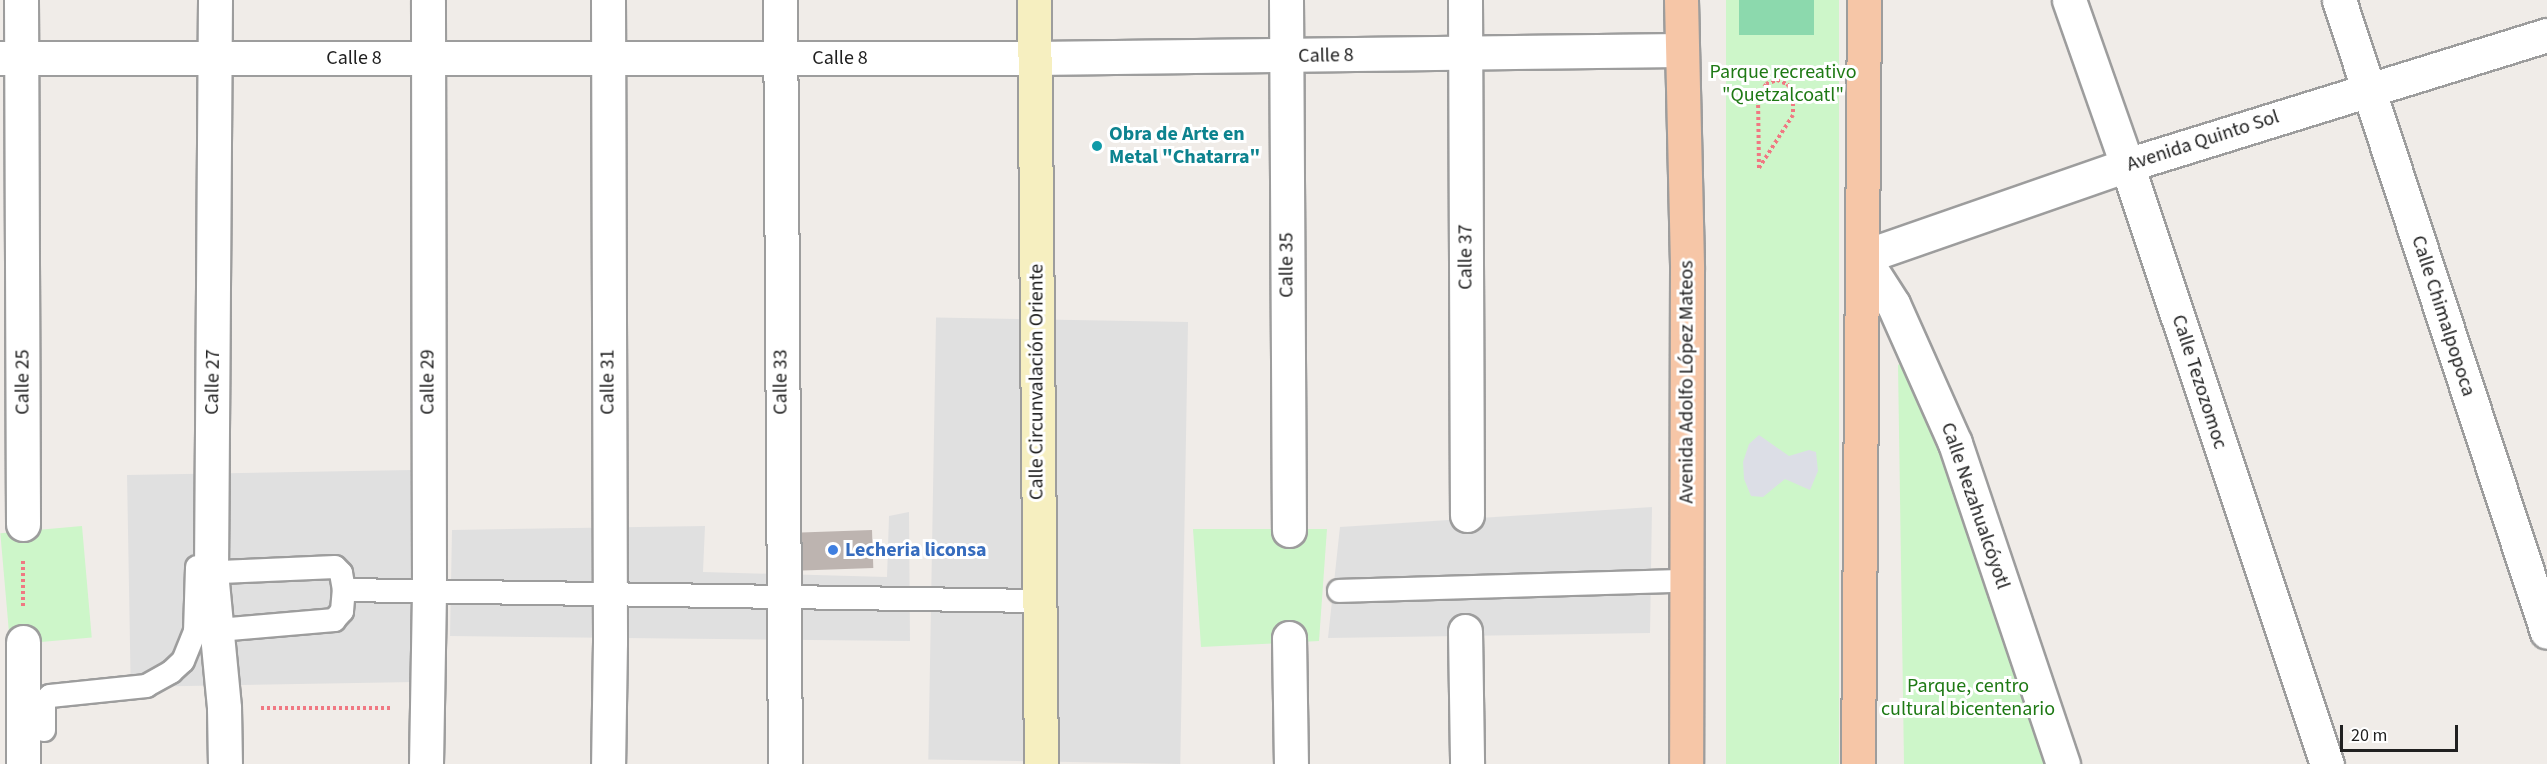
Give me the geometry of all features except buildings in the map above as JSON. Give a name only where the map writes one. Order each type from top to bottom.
[{"type":"main road","name":"Avenida Adolfo López Mateos","points":[[1681,0],[1687,268],[1686,764]]},
{"type":"main road","points":[[1858,764],[1864,0]]},
{"type":"street","name":"Calle 25","points":[[21,0],[11,58],[23,524]]},
{"type":"street","name":"Calle 27","points":[[215,0],[216,58],[204,573],[206,632],[224,708],[225,764]]},
{"type":"street","name":"Calle 29","points":[[426,764],[429,590],[428,0]]},
{"type":"street","name":"Calle 31","points":[[608,0],[608,764]]},
{"type":"street","name":"Calle 33","points":[[780,0],[785,764]]},
{"type":"street","name":"Calle Circunvalación Oriente","points":[[1034,0],[1041,764]]},
{"type":"street","name":"Calle 35","points":[[1286,0],[1289,530]]},
{"type":"street","name":"Calle 37","points":[[1465,0],[1467,515]]},
{"type":"street","name":"Calle Tezozomoc","points":[[2069,0],[2127,165],[2326,764]]},
{"type":"street","name":"Calle Chimalpopoca","points":[[2339,0],[2547,632]]},
{"type":"street","name":"Avenida Quinto Sol","points":[[1863,257],[2127,165],[2547,34]]},
{"type":"street","name":"Calle 8","points":[[11,58],[1034,58],[1681,51]]},
{"type":"street","name":"Calle Nezahualcóyotl","points":[[1863,257],[1893,304],[1955,444],[2063,764]]},
{"type":"street","points":[[1465,631],[1467,764]]},
{"type":"street","points":[[1289,638],[1291,764]]},
{"type":"street","points":[[23,642],[24,764]]},
{"type":"lane","points":[[44,730],[44,706],[50,696],[146,686],[171,672],[206,632],[334,620],[342,611],[344,590],[341,573],[335,567],[204,573],[197,514]]},
{"type":"lane","points":[[1339,591],[1686,582]]},
{"type":"lane","points":[[344,590],[1038,601]]},
{"type":"path","points":[[1777,80],[1786,84],[1793,91],[1793,115],[1759,168],[1758,97],[1767,84],[1777,80]]},
{"type":"path","points":[[23,524],[23,642]]},
{"type":"green space","name":"Parque recreativo \"Quetzalcoatl\"","points":[[1726,0],[1839,0],[1839,764],[1726,764]]},
{"type":"green space","points":[[1739,0],[1814,0],[1814,35],[1739,35]]},
{"type":"green space","name":"Parque, centro cultural bicentenario","points":[[1920,352],[2056,764],[1904,764],[1898,365]]},
{"type":"green space","points":[[82,526],[92,638],[10,645],[0,533]]},
{"type":"green space","points":[[1193,529],[1327,529],[1319,641],[1201,647]]},
{"type":"shaded area","points":[[936,318],[1188,322],[1180,764],[928,760]]},
{"type":"shaded area","points":[[1759,435],[1789,456],[1809,450],[1816,452],[1818,471],[1810,490],[1785,479],[1763,497],[1751,496],[1744,479],[1743,462],[1749,444]]},
{"type":"shaded area","points":[[412,470],[416,682],[131,687],[127,475]]},
{"type":"shaded area","points":[[1652,507],[1650,633],[1328,638],[1340,527]]},
{"type":"shaded area","points":[[909,512],[910,641],[450,636],[452,530],[705,526],[703,572],[887,577],[889,516]]},
{"type":"place","name":"Obra de Arte en Metal \"Chatarra\"","points":[[1097,146]]},
{"type":"place","name":"Lecheria liconsa","points":[[833,550]]}]
